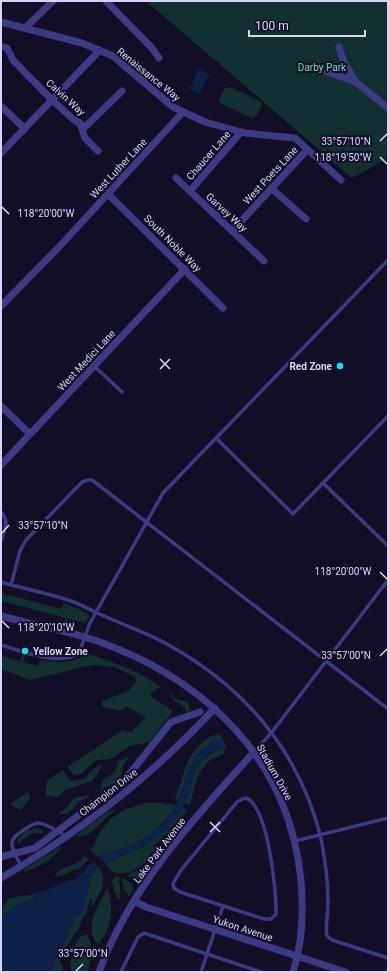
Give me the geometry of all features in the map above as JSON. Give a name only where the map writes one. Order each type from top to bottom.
[{"type":"street","points":[[25,28],[53,1]]},
{"type":"street","points":[[106,1],[152,48],[159,58]]},
{"type":"street","name":"Renaissance Way","points":[[1,22],[82,43],[114,56],[173,107],[205,122],[240,132],[294,138],[341,180]]},
{"type":"street","name":"Calvin Way","points":[[1,46],[7,48],[13,60],[52,100],[73,119],[85,126],[122,91]]},
{"type":"street","points":[[339,47],[343,60],[357,83]]},
{"type":"street","points":[[1,153],[100,50]]},
{"type":"street","points":[[327,72],[357,83],[388,108]]},
{"type":"street","points":[[1,106],[25,129]]},
{"type":"street","name":"West Luther Lane","points":[[1,306],[58,249],[183,112]]},
{"type":"street","points":[[80,124],[85,138],[98,151]]},
{"type":"street","name":"Chaucer Lane","points":[[190,191],[240,132]]},
{"type":"street","name":"West Poets Lane","points":[[232,231],[307,150]]},
{"type":"street","name":"Garvey Way","points":[[176,178],[264,261]]},
{"type":"street","points":[[271,188],[306,219]]},
{"type":"street","name":"South Noble Way","points":[[108,194],[223,308]]},
{"type":"street","name":"West Medici Lane","points":[[1,465],[185,269]]},
{"type":"street","points":[[1,406],[30,434]]},
{"type":"street","name":"Stadium Drive","points":[[1,616],[85,638],[114,648],[148,663],[186,685],[227,719],[254,752],[279,797],[286,813],[294,842],[300,870],[302,904],[300,939],[293,972]]},
{"type":"street","name":"Champion Drive","points":[[1,878],[67,836],[105,808],[144,777],[186,738],[215,708]]},
{"type":"street","points":[[1,857],[35,848],[123,782],[171,722],[200,712]]},
{"type":"street","name":"Lake Park Avenue","points":[[99,972],[111,943],[134,901],[190,824],[254,752]]},
{"type":"street","name":"Yukon Avenue","points":[[134,901],[146,907],[346,972]]},
{"type":"lane","points":[[1,645],[54,658],[78,654],[81,650],[89,625],[163,493],[388,260]]},
{"type":"lane","points":[[94,366],[122,392]]},
{"type":"lane","points":[[216,438],[294,514],[388,416]]},
{"type":"lane","points":[[11,585],[20,551],[24,543],[85,480],[88,480],[94,482],[388,709]]},
{"type":"lane","points":[[323,484],[388,546]]},
{"type":"lane","points":[[1,512],[6,521],[1,541]]},
{"type":"lane","points":[[254,752],[272,732],[388,580]]},
{"type":"lane","points":[[1,582],[71,601],[155,638],[201,665],[235,692],[272,732],[290,760],[301,781],[310,804],[320,835],[327,876],[327,936],[332,940],[388,958]]},
{"type":"lane","points":[[246,798],[255,806],[264,830],[274,878],[276,914],[271,919],[264,919],[223,906],[180,892],[174,888],[173,884],[181,870],[237,802],[246,798]]},
{"type":"lane","points":[[294,842],[387,818],[388,824]]},
{"type":"lane","points":[[21,866],[15,854],[12,843],[13,838],[31,825],[38,823],[43,824],[67,836]]},
{"type":"lane","points":[[201,972],[223,906]]},
{"type":"lane","points":[[121,972],[138,938],[144,933],[261,972]]},
{"type":"green space","name":"Darby Park","points":[[146,1],[388,1],[388,158],[352,178]]},
{"type":"green space","points":[[230,87],[261,102],[262,106],[256,116],[252,118],[220,103],[219,100],[224,89]]},
{"type":"green space","points":[[1,593],[61,609],[64,603],[88,614],[89,617],[85,623],[1,601]]},
{"type":"green space","points":[[86,653],[124,667],[152,681],[160,687],[150,693],[152,697],[173,711],[150,742],[129,746],[111,759],[96,760],[81,774],[74,775],[67,767],[123,730],[131,732],[146,717],[127,707],[120,711],[102,707],[102,701],[128,691],[136,682],[135,677],[115,667],[92,665],[30,680],[1,669],[1,656],[20,661],[22,655],[25,656],[23,662],[38,666],[41,660],[65,662],[82,657]]},
{"type":"green space","points":[[169,692],[176,699],[188,702],[190,711],[187,712],[183,706],[170,696]]},
{"type":"green space","points":[[218,733],[227,748],[224,749],[224,754],[208,762],[203,767],[197,780],[190,804],[185,803],[199,764],[208,756],[224,748],[214,741],[199,753],[190,767],[178,801],[175,799],[185,769],[193,753],[199,745]]},
{"type":"green space","points":[[128,756],[129,758],[123,765],[121,779],[104,788],[100,793],[102,781],[115,772],[118,762]]},
{"type":"green space","points":[[103,765],[92,781],[65,790],[58,797],[45,796],[47,781],[63,770],[69,780],[72,781],[84,779],[97,766]]},
{"type":"green space","points":[[28,792],[31,798],[21,809],[19,810],[10,804]]},
{"type":"green space","points":[[87,795],[89,797],[80,801],[69,813],[57,815],[66,808],[74,798]]},
{"type":"green space","points":[[144,803],[176,805],[166,819],[154,831],[133,845],[107,852],[98,857],[90,850],[103,828],[113,817],[130,807]]},
{"type":"green space","points":[[183,808],[187,810],[180,820],[153,846],[154,848],[152,853],[138,868],[126,873],[120,873],[114,872],[105,863],[145,846],[167,829]]},
{"type":"green space","points":[[116,809],[89,834],[77,837],[75,836],[107,812]]},
{"type":"green space","points":[[37,828],[43,833],[32,833],[18,844],[18,839],[21,835],[29,830]]},
{"type":"green space","points":[[60,847],[60,850],[48,861],[26,872],[23,870]]},
{"type":"green space","points":[[162,849],[139,881],[128,876],[129,874],[144,867],[157,852]]},
{"type":"green space","points":[[84,856],[89,859],[80,868],[54,878],[59,870],[79,862]]},
{"type":"green space","points":[[99,867],[103,878],[101,892],[92,906],[92,899],[90,899],[86,915],[84,915],[78,931],[76,931],[59,960],[62,965],[63,972],[51,972],[63,943],[68,937],[74,918],[85,902],[90,879]]},
{"type":"green space","points":[[115,877],[119,877],[119,901],[112,881]]},
{"type":"green space","points":[[124,878],[134,888],[129,896],[124,889],[122,880]]},
{"type":"green space","points":[[108,889],[111,903],[109,925],[103,939],[98,944],[93,938],[93,917],[106,890]]},
{"type":"green space","points":[[38,893],[30,901],[17,904],[1,917],[1,912],[8,899]]},
{"type":"green space","points":[[86,934],[91,942],[91,957],[88,971],[79,972],[81,960],[85,952],[82,949],[80,952],[81,958],[78,972],[71,972],[73,950],[81,937]]},
{"type":"water","points":[[199,69],[210,75],[207,77],[200,93],[189,88],[192,86]]},
{"type":"water","points":[[220,738],[224,748],[208,755],[196,768],[192,779],[190,792],[184,806],[170,826],[159,836],[144,846],[105,863],[98,857],[142,840],[160,826],[178,801],[185,785],[187,772],[196,756]]},
{"type":"water","points":[[93,861],[99,867],[90,879],[83,912],[74,918],[68,937],[63,943],[51,972],[1,972],[1,917],[17,904],[30,901],[38,893],[77,878]]},
{"type":"place","name":"Red Zone","points":[[340,366]]},
{"type":"place","name":"Yellow Zone","points":[[25,651]]}]
